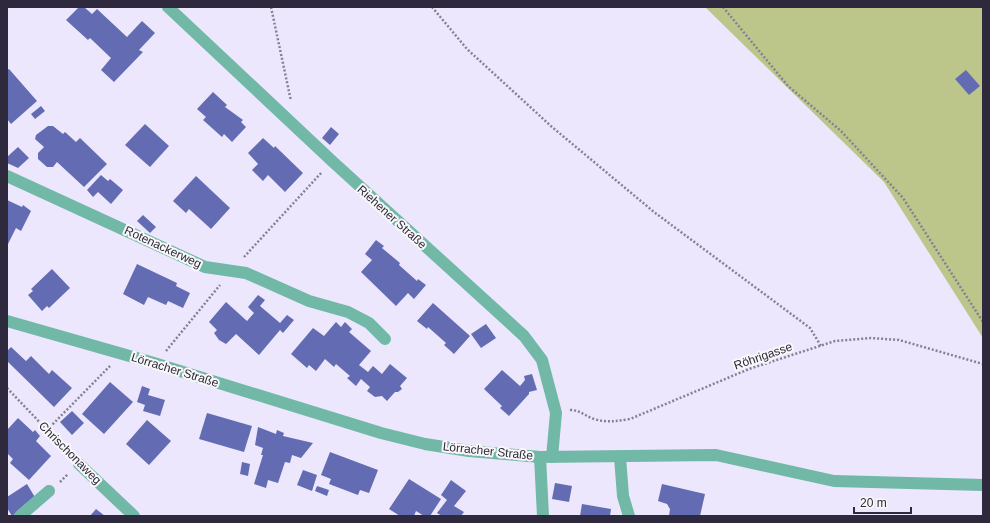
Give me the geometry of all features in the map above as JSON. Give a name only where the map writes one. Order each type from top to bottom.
[{"type":"street","name":"Riehener Straße","points":[[168,7],[297,129],[524,336],[542,360],[556,413],[552,458]]},
{"type":"street","name":"Rotenackerweg","points":[[7,176],[205,267],[246,273],[309,300],[348,312],[369,323],[385,339]]},
{"type":"street","name":"Lörracher Straße","points":[[7,321],[168,367],[381,433],[425,444],[469,451],[552,458],[716,455],[834,481],[983,485]]},
{"type":"street","points":[[620,456],[623,496],[629,516]]},
{"type":"street","points":[[540,457],[543,516]]},
{"type":"street","name":"Chrischonaweg","points":[[80,464],[134,516]]},
{"type":"street","points":[[20,516],[49,492]]},
{"type":"path","points":[[271,7],[297,129]]},
{"type":"path","points":[[432,7],[467,49],[552,127],[654,212],[810,328],[821,346]]},
{"type":"path","points":[[723,7],[788,86],[841,131],[903,198],[983,322]]},
{"type":"path","points":[[168,367],[170,364],[159,360],[232,271],[332,161]]},
{"type":"path","name":"Röhrigasse","points":[[556,413],[566,410],[575,410],[593,419],[614,422],[630,419],[749,370],[834,341],[871,338],[899,340],[983,364]]},
{"type":"path","points":[[47,430],[121,354]]},
{"type":"path","name":"Chrischonaweg","points":[[7,388],[80,464]]},
{"type":"path","points":[[49,492],[80,464]]},
{"type":"green space","points":[[705,7],[983,7],[983,338],[884,182]]},
{"type":"building","points":[[79,7],[84,7],[92,14],[97,9],[127,37],[142,21],[155,33],[139,50],[143,52],[114,82],[101,70],[111,58],[90,38],[88,40],[66,20]]},
{"type":"building","points":[[9,69],[37,101],[11,124],[7,119],[7,70]]},
{"type":"building","points":[[966,70],[980,86],[969,95],[955,79]]},
{"type":"building","points":[[213,92],[227,105],[225,107],[243,120],[241,122],[246,127],[232,142],[224,134],[222,137],[203,120],[206,117],[197,109]]},
{"type":"building","points":[[41,106],[45,111],[35,119],[31,114]]},
{"type":"building","points":[[145,124],[169,146],[150,167],[125,145]]},
{"type":"building","points":[[48,126],[53,126],[63,134],[65,132],[76,142],[80,138],[107,164],[84,187],[57,162],[53,167],[47,167],[38,159],[38,153],[44,147],[35,139],[36,135]]},
{"type":"building","points":[[331,127],[339,134],[330,145],[322,138]]},
{"type":"building","points":[[263,138],[274,148],[275,146],[303,173],[285,192],[268,175],[263,181],[252,170],[258,164],[248,153]]},
{"type":"building","points":[[18,147],[29,158],[18,168],[7,163],[7,157]]},
{"type":"building","points":[[101,175],[108,181],[110,179],[123,190],[111,204],[98,192],[93,197],[87,190]]},
{"type":"building","points":[[196,176],[230,208],[211,229],[189,209],[186,213],[173,201]]},
{"type":"building","points":[[7,200],[22,207],[23,205],[31,211],[21,231],[16,228],[7,246]]},
{"type":"building","points":[[143,215],[156,227],[150,233],[137,221]]},
{"type":"building","points":[[376,240],[384,246],[382,248],[400,263],[399,265],[417,281],[418,279],[426,285],[414,299],[408,293],[396,306],[361,272],[372,260],[365,254]]},
{"type":"building","points":[[137,264],[177,283],[176,286],[190,293],[183,308],[168,301],[166,305],[148,297],[144,305],[123,294]]},
{"type":"building","points":[[52,269],[70,288],[49,308],[47,306],[42,311],[28,295],[33,291],[31,289]]},
{"type":"building","points":[[258,295],[265,300],[260,306],[280,323],[287,315],[294,320],[283,333],[280,330],[259,355],[236,334],[226,344],[219,340],[214,333],[217,330],[209,322],[226,302],[247,321],[254,313],[248,307]]},
{"type":"building","points":[[433,303],[470,336],[454,354],[444,345],[446,343],[428,327],[427,329],[417,321]]},
{"type":"building","points":[[336,322],[341,327],[345,322],[352,329],[349,332],[371,351],[359,365],[368,372],[373,366],[382,374],[390,364],[407,378],[400,386],[402,389],[395,392],[387,401],[382,396],[375,397],[367,391],[370,387],[361,379],[356,386],[347,378],[350,376],[336,364],[334,367],[325,359],[316,371],[309,365],[307,368],[291,354],[313,328],[324,336]]},
{"type":"building","points":[[486,324],[496,338],[481,348],[471,334]]},
{"type":"building","points":[[11,347],[26,361],[31,356],[49,374],[52,370],[72,388],[54,407],[7,361],[7,351]]},
{"type":"building","points":[[502,370],[520,386],[525,380],[524,376],[532,374],[537,390],[529,392],[529,394],[509,416],[500,408],[502,406],[484,389]]},
{"type":"building","points":[[110,382],[133,402],[104,434],[82,414]]},
{"type":"building","points":[[142,386],[150,389],[148,395],[165,400],[160,416],[143,411],[145,405],[137,402]]},
{"type":"building","points":[[72,411],[84,423],[72,435],[60,422]]},
{"type":"building","points":[[207,413],[252,426],[244,452],[199,439]]},
{"type":"building","points":[[18,418],[33,432],[35,430],[40,436],[36,441],[51,456],[29,480],[10,463],[13,459],[7,453],[7,430]]},
{"type":"building","points":[[147,420],[171,441],[149,465],[126,444]]},
{"type":"building","points":[[258,427],[276,434],[277,430],[284,433],[283,436],[313,443],[301,458],[292,455],[290,463],[285,462],[278,483],[268,480],[266,488],[254,484],[263,455],[261,455],[263,448],[255,445]]},
{"type":"building","points":[[330,452],[378,470],[369,493],[360,490],[358,495],[329,484],[331,479],[321,475]]},
{"type":"building","points":[[242,462],[250,464],[248,476],[240,474]]},
{"type":"building","points":[[303,470],[317,475],[312,491],[297,485]]},
{"type":"building","points":[[409,479],[441,499],[430,516],[424,516],[416,511],[414,516],[400,516],[389,509]]},
{"type":"building","points":[[451,480],[466,491],[454,506],[464,512],[461,516],[442,516],[437,513],[447,500],[441,495]]},
{"type":"building","points":[[555,483],[572,486],[569,502],[552,499]]},
{"type":"building","points":[[27,484],[36,499],[12,516],[7,508],[7,497]]},
{"type":"building","points":[[662,484],[705,494],[700,516],[669,516],[670,509],[667,504],[658,501]]},
{"type":"building","points":[[317,486],[329,490],[327,496],[315,491]]},
{"type":"building","points":[[582,504],[611,509],[610,516],[580,516]]},
{"type":"building","points":[[96,509],[105,516],[90,516]]}]
